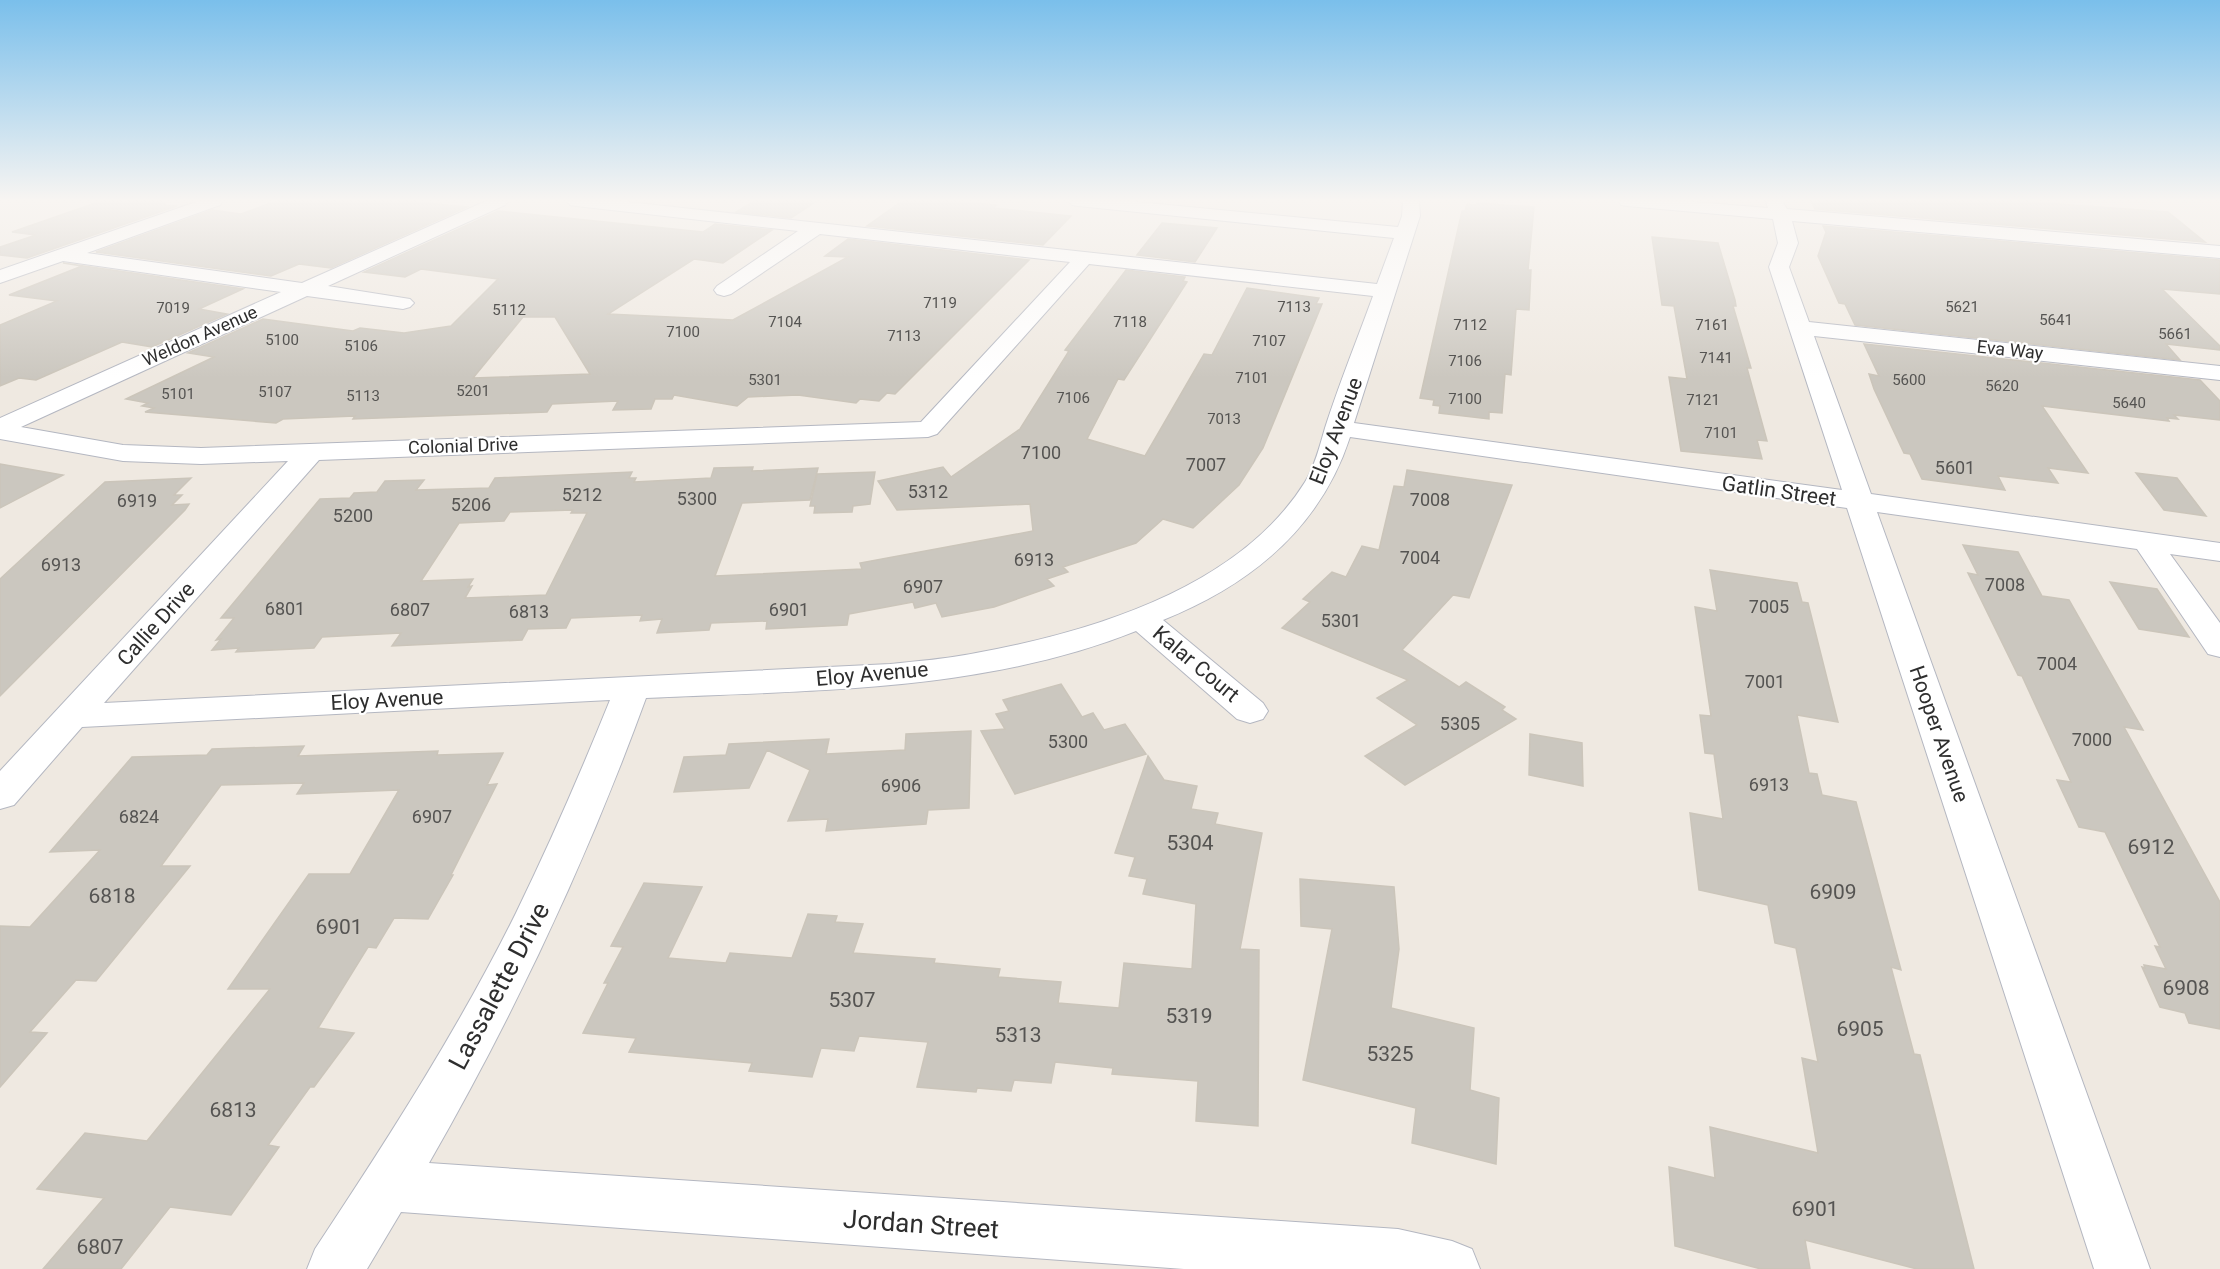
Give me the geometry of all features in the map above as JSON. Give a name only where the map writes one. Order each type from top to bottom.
[{"type":"street","points":[[0,277],[47,260]]},
{"type":"street","points":[[99,260],[403,303]]},
{"type":"street","name":"Weldon Avenue","points":[[0,429],[368,260]]},
{"type":"street","points":[[724,290],[768,260]]},
{"type":"street","name":"Colonial Drive","points":[[0,429],[123,453],[160,456],[928,429],[1082,260]]},
{"type":"street","points":[[1114,260],[1386,291]]},
{"type":"street","name":"Eloy Avenue","points":[[72,716],[890,675],[974,664],[1053,647],[1141,618],[1200,591],[1249,560],[1277,536],[1303,508],[1320,480],[1396,260]]},
{"type":"street","name":"Hooper Avenue","points":[[1780,260],[1779,267],[2122,1269]]},
{"type":"street","name":"Eva Way","points":[[1800,328],[2220,373]]},
{"type":"street","name":"Gatlin Street","points":[[1338,428],[2220,552]]},
{"type":"street","name":"Callie Drive","points":[[0,795],[311,452]]},
{"type":"street","points":[[2146,541],[2220,646]]},
{"type":"street","name":"Kalar Court","points":[[1141,618],[1250,711]]},
{"type":"street","name":"Lassalette Drive","points":[[335,1269],[388,1186],[503,985],[559,871],[611,746],[632,688]]},
{"type":"street","name":"Jordan Street","points":[[388,1186],[1398,1257],[1452,1269]]},
{"type":"building","points":[[156,260],[348,260],[331,268],[299,264],[271,276]]},
{"type":"building","points":[[390,260],[692,260],[608,314],[733,320],[842,260],[1029,260],[895,394],[887,393],[879,401],[860,399],[856,403],[798,395],[748,397],[737,406],[674,395],[672,399],[655,399],[651,409],[613,410],[618,401],[552,404],[547,412],[353,419],[355,416],[283,419],[276,423],[145,412],[154,408],[142,406],[148,403],[126,399],[214,357],[188,353],[263,319],[353,331],[360,328],[404,333],[451,326],[498,279],[421,269],[405,277],[364,272]],"holes":[[[523,317],[555,317],[590,374],[473,378]]]},
{"type":"building","points":[[703,260],[727,260],[723,263]]},
{"type":"building","points":[[1451,260],[1529,260],[1528,270],[1531,270],[1529,310],[1516,309],[1511,375],[1505,374],[1502,413],[1489,412],[1489,419],[1439,413],[1440,406],[1433,405],[1434,400],[1420,398]]},
{"type":"building","points":[[1655,260],[1723,260],[1735,300],[1736,306],[1733,306],[1751,368],[1747,368],[1767,441],[1757,440],[1762,459],[1681,451],[1669,377],[1687,379],[1674,306],[1662,305]]},
{"type":"building","points":[[1820,260],[2220,260],[2220,294],[2162,289],[2220,346],[2220,350],[2166,344],[2180,360],[1855,325],[1845,304],[1839,303]]},
{"type":"building","points":[[63,263],[243,289],[199,309],[227,314],[152,347],[122,342],[36,380],[19,378],[0,386],[0,325],[57,301],[9,295],[82,266]]},
{"type":"building","points":[[1126,270],[1185,277],[1183,281],[1187,282],[1124,380],[1118,379],[1087,439],[1145,456],[1204,354],[1212,355],[1247,288],[1319,298],[1316,304],[1322,304],[1263,448],[1239,485],[1193,528],[1163,519],[1136,543],[1063,567],[1068,572],[1047,579],[1054,586],[994,607],[942,617],[936,603],[915,608],[913,602],[849,614],[847,625],[766,629],[767,621],[711,623],[709,630],[657,633],[662,619],[640,621],[642,615],[571,618],[566,628],[528,629],[522,640],[392,646],[401,633],[322,637],[314,648],[236,652],[239,648],[212,650],[221,639],[216,640],[234,618],[221,618],[320,499],[350,498],[354,493],[377,492],[385,481],[424,480],[416,490],[489,488],[495,478],[632,472],[629,478],[636,478],[634,482],[711,478],[714,468],[753,467],[752,471],[818,468],[810,500],[742,503],[715,576],[862,569],[860,563],[1033,531],[1030,504],[897,510],[878,481],[943,467],[951,477],[1020,429],[1069,351],[1065,350]],"holes":[[[573,510],[571,513],[587,513],[546,595],[465,598],[473,579],[421,581],[459,523],[504,521],[510,512]]]},
{"type":"building","points":[[1864,344],[2200,380],[2220,401],[2220,420],[2174,415],[2178,419],[2167,418],[2169,421],[2042,406],[2088,473],[2048,468],[2058,483],[1998,476],[2005,490],[1922,479],[1910,454],[1904,453],[1874,389],[1869,374],[1879,376]]},
{"type":"building","points":[[0,464],[63,475],[0,508]]},
{"type":"building","points":[[1407,470],[1512,485],[1469,598],[1453,595],[1402,650],[1459,687],[1466,682],[1505,707],[1502,710],[1516,719],[1405,785],[1365,756],[1417,725],[1377,698],[1408,680],[1282,628],[1310,602],[1303,599],[1332,572],[1346,577],[1362,546],[1379,550],[1394,486],[1404,487]]},
{"type":"building","points":[[875,472],[870,504],[853,506],[852,512],[814,513],[815,506],[810,506],[817,474]]},
{"type":"building","points":[[2136,473],[2177,478],[2206,516],[2164,510]]},
{"type":"building","points":[[191,478],[174,495],[182,495],[172,505],[189,504],[185,510],[0,696],[0,579],[105,482]]},
{"type":"building","points":[[1963,545],[2018,552],[2042,596],[2069,600],[2143,730],[2124,727],[2220,902],[2220,1029],[2189,1023],[2185,1013],[2160,1007],[2142,967],[2145,968],[2144,965],[2166,969],[2155,946],[2160,947],[2105,832],[2079,827],[2057,780],[2071,782],[2022,676],[2018,675],[1968,573],[1978,575]]},
{"type":"building","points":[[1710,570],[1797,583],[1802,602],[1808,603],[1838,722],[1797,715],[1809,773],[1817,774],[1822,795],[1856,802],[1901,970],[1891,967],[1914,1054],[1920,1055],[1974,1269],[1917,1269],[1805,1240],[1810,1269],[1761,1269],[1675,1246],[1669,1167],[1715,1178],[1710,1127],[1818,1153],[1802,1058],[1818,1062],[1796,948],[1775,943],[1768,905],[1699,890],[1690,813],[1723,819],[1714,754],[1705,753],[1700,715],[1711,716],[1695,607],[1717,611]]},
{"type":"building","points":[[2110,582],[2157,589],[2189,637],[2139,629]]},
{"type":"building","points":[[1061,684],[1082,717],[1093,713],[1104,730],[1125,724],[1146,754],[1015,794],[981,731],[1005,729],[996,714],[1009,711],[1003,700]]},
{"type":"building","points":[[971,731],[969,808],[928,810],[926,824],[826,831],[828,819],[788,821],[810,770],[767,750],[749,788],[674,792],[684,757],[726,755],[729,744],[829,739],[826,754],[905,750],[906,734]]},
{"type":"building","points":[[1530,734],[1582,743],[1583,786],[1529,775]]},
{"type":"building","points":[[304,746],[298,756],[438,751],[437,755],[503,753],[487,785],[497,784],[451,875],[453,875],[428,919],[394,918],[376,948],[368,947],[318,1028],[354,1033],[314,1087],[310,1087],[268,1145],[279,1147],[231,1215],[170,1207],[121,1269],[43,1269],[104,1198],[37,1189],[85,1133],[147,1141],[270,989],[228,989],[309,874],[350,874],[399,790],[297,794],[304,783],[221,785],[161,866],[190,866],[96,981],[76,980],[30,1032],[47,1033],[0,1087],[0,926],[30,927],[100,850],[50,852],[132,757],[207,755],[212,749]]},
{"type":"building","points":[[1148,756],[1164,780],[1197,786],[1191,809],[1218,813],[1215,824],[1262,833],[1240,949],[1259,950],[1258,1126],[1196,1121],[1198,1081],[1112,1074],[1113,1068],[1055,1062],[1051,1083],[1014,1080],[1011,1091],[977,1088],[976,1092],[917,1087],[928,1042],[859,1036],[854,1051],[821,1048],[812,1077],[749,1071],[752,1063],[629,1052],[636,1038],[583,1033],[608,983],[604,983],[623,947],[611,946],[644,883],[702,887],[668,958],[726,963],[730,953],[792,958],[808,914],[837,916],[835,922],[863,924],[853,953],[935,959],[934,963],[1000,969],[998,977],[1061,982],[1058,1003],[1119,1008],[1124,963],[1192,969],[1196,904],[1143,894],[1147,879],[1129,876],[1135,857],[1115,853]]},
{"type":"building","points":[[1300,879],[1394,887],[1399,949],[1391,1008],[1474,1028],[1470,1090],[1499,1098],[1496,1164],[1412,1143],[1416,1108],[1303,1080],[1332,929],[1301,926]]}]
